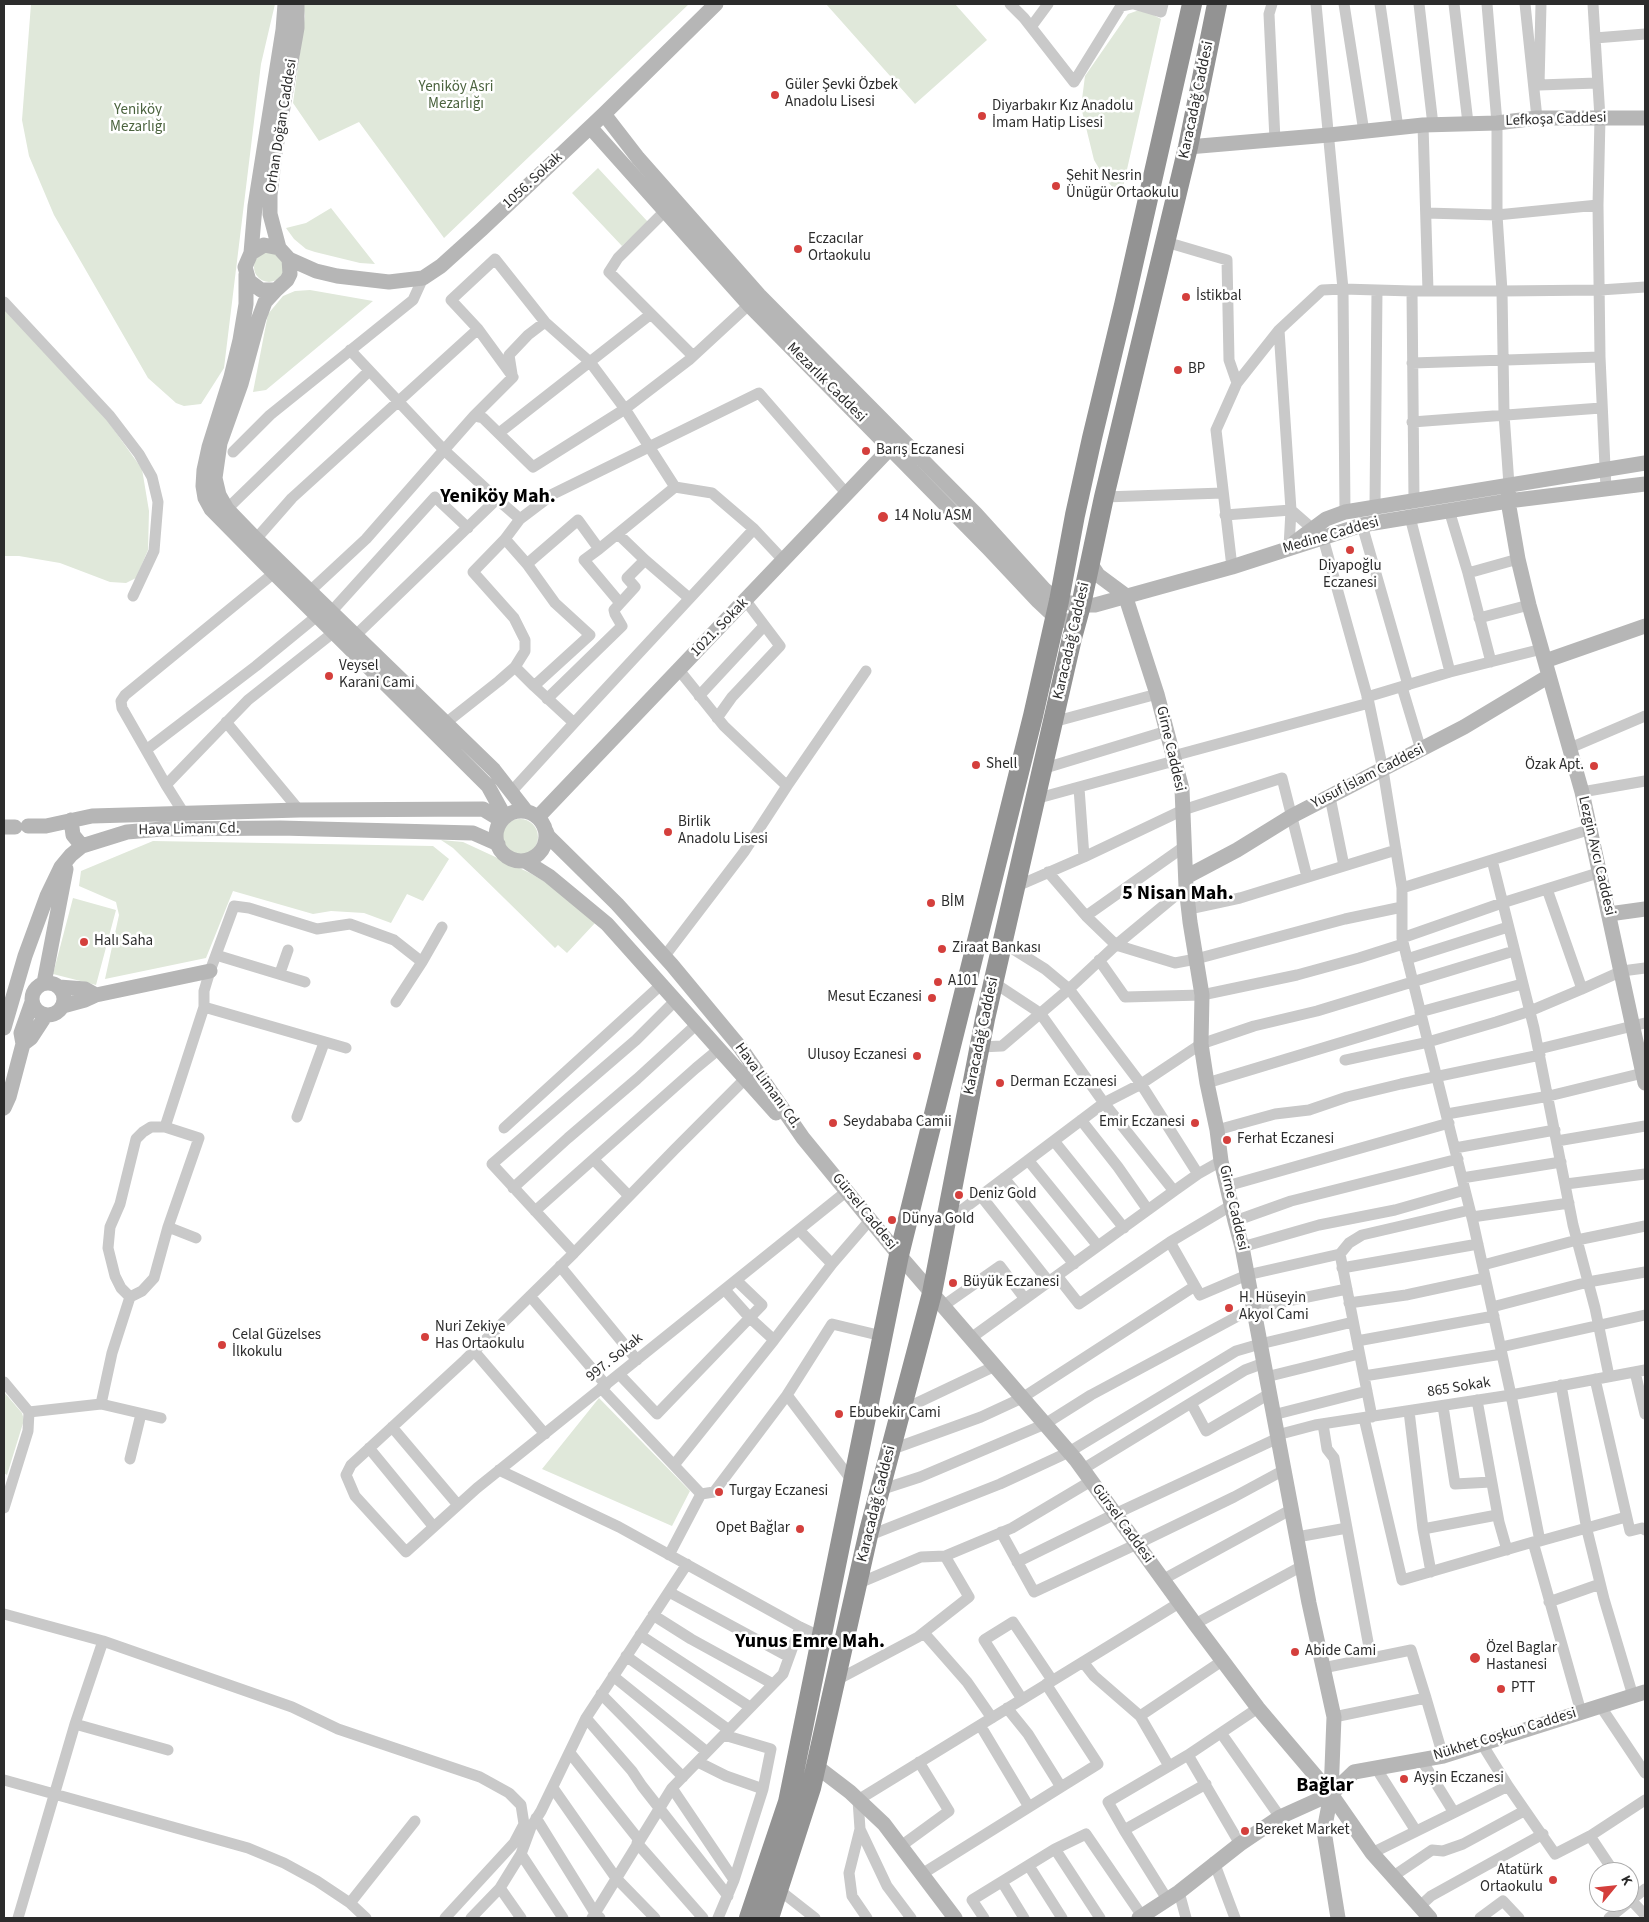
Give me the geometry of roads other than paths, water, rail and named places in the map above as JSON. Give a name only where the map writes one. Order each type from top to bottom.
[{"type":"highway","name":"Karacadağ Caddesi","points":[[749,1918],[788,1802],[899,1255],[1011,809],[1057,609],[1092,438],[1192,4]]},
{"type":"highway","name":"Karacadağ Caddesi","points":[[769,1918],[811,1788],[868,1536],[890,1450],[900,1412],[937,1299],[945,1224],[993,982],[1104,497],[1188,147],[1218,4]]},
{"type":"street","points":[[285,4],[283,30],[255,206],[251,253],[245,267],[246,304],[232,377],[209,447],[204,470],[203,486],[205,498],[210,508],[274,573],[324,614],[356,635],[447,722],[494,770],[511,792],[532,814],[546,831],[546,839],[539,854],[525,860],[516,860],[508,857],[502,852],[498,844],[497,828],[503,818],[518,811],[532,814]]},
{"type":"street","name":"Orhan Doğan Caddesi","points":[[278,248],[270,214],[270,195],[275,153],[297,28],[297,4]]},
{"type":"street","name":"1056. Sokak","points":[[290,266],[337,276],[388,282],[423,278],[441,266],[475,235],[604,114],[716,4]]},
{"type":"street","points":[[1010,4],[1031,27],[1074,82],[1124,4]]},
{"type":"street","points":[[1031,27],[1048,4]]},
{"type":"street","points":[[1134,4],[1161,12],[1163,4]]},
{"type":"street","points":[[1272,4],[1269,14],[1275,140]]},
{"type":"street","points":[[1316,4],[1342,288],[1345,512]]},
{"type":"street","points":[[1344,4],[1364,132]]},
{"type":"street","points":[[1380,4],[1398,128]]},
{"type":"street","points":[[1419,4],[1428,125],[1426,213],[1428,291]]},
{"type":"street","points":[[1454,4],[1468,123]]},
{"type":"street","points":[[1487,4],[1497,123],[1497,215],[1502,291],[1504,414],[1509,485]]},
{"type":"street","points":[[1524,4],[1537,118]]},
{"type":"street","points":[[1540,4],[1539,85],[1597,83]]},
{"type":"street","points":[[1593,4],[1600,118],[1598,205],[1600,357],[1606,489]]},
{"type":"street","points":[[1595,38],[1645,34]]},
{"type":"street","name":"Mezarlık Caddesi","points":[[604,114],[754,300]]},
{"type":"street","name":"Lefkoşa Caddesi","points":[[1188,147],[1428,125],[1497,123],[1537,118],[1645,118]]},
{"type":"street","name":"Mezarlık Caddesi","points":[[590,127],[665,211],[895,443],[976,514],[1044,589],[1057,609]]},
{"type":"street","points":[[1426,213],[1497,215],[1598,205]]},
{"type":"street","points":[[665,211],[618,258],[609,272],[693,356]]},
{"type":"street","points":[[1166,242],[1227,260],[1229,360],[1237,383]]},
{"type":"street","points":[[251,253],[264,245],[278,248],[285,252],[290,266],[282,286],[266,302],[259,318],[241,384],[220,443],[214,478],[219,495],[227,508],[256,539],[310,591],[334,632],[488,786],[503,818]]},
{"type":"street","points":[[513,377],[478,328],[451,300],[495,258],[545,322],[590,362],[625,409],[675,487]]},
{"type":"street","points":[[246,274],[254,286],[261,290],[276,290]]},
{"type":"street","points":[[234,452],[270,415],[413,300],[423,278]]},
{"type":"street","points":[[1232,567],[1216,430],[1237,383],[1279,330],[1322,290],[1342,288],[1412,291],[1502,291],[1600,290],[1645,287]]},
{"type":"street","points":[[1375,506],[1377,290]]},
{"type":"street","points":[[1412,291],[1414,500]]},
{"type":"street","points":[[474,416],[483,418],[533,467],[625,409],[693,356],[754,300]]},
{"type":"street","points":[[4,302],[110,416],[138,454],[152,477],[158,502],[154,551],[133,596]]},
{"type":"street","points":[[499,433],[651,314]]},
{"type":"street","points":[[513,377],[509,355],[528,335],[545,322]]},
{"type":"street","points":[[256,539],[292,498],[478,328]]},
{"type":"street","points":[[1279,330],[1291,510],[1289,547]]},
{"type":"street","points":[[350,350],[444,450],[520,519]]},
{"type":"street","points":[[1412,362],[1600,357]]},
{"type":"street","points":[[227,508],[369,371]]},
{"type":"street","points":[[310,591],[366,539],[474,416],[513,377]]},
{"type":"street","points":[[447,722],[500,681],[515,667],[525,651],[525,640],[514,618],[473,572],[505,539],[520,519],[553,494],[759,392],[846,493]]},
{"type":"street","points":[[1412,422],[1601,408]]},
{"type":"street","name":"1021. Sokak","points":[[532,814],[679,670],[895,443]]},
{"type":"street","points":[[1317,533],[1326,519],[1345,512],[1645,463]]},
{"type":"street","name":"Medine Caddesi","points":[[1078,614],[1095,605],[1125,595],[1232,567],[1289,547],[1317,533],[1508,501],[1645,484]]},
{"type":"street","name":"Lezgin Avcı Caddesi","points":[[1509,485],[1508,501],[1518,559],[1529,605],[1582,792],[1622,971],[1639,1024],[1644,1078]]},
{"type":"street","points":[[620,603],[584,560],[675,487],[712,493],[754,528],[784,561]]},
{"type":"street","points":[[1104,497],[1223,493]]},
{"type":"street","points":[[146,750],[324,614],[436,497],[468,528]]},
{"type":"street","points":[[356,635],[497,499]]},
{"type":"street","points":[[1225,515],[1291,510],[1317,533],[1368,700],[1402,888],[1402,941],[1438,1076],[1483,1265],[1511,1395],[1549,1602],[1581,1712]]},
{"type":"street","points":[[1449,510],[1468,573],[1491,662]]},
{"type":"street","points":[[1410,517],[1450,672]]},
{"type":"street","points":[[527,564],[578,520],[599,549]]},
{"type":"street","points":[[1362,525],[1421,750]]},
{"type":"street","points":[[511,792],[754,528]]},
{"type":"street","points":[[618,534],[690,598]]},
{"type":"street","points":[[505,539],[556,602],[590,635],[534,686]]},
{"type":"street","points":[[1468,573],[1518,559]]},
{"type":"street","points":[[547,699],[622,626],[614,610],[635,586],[627,578],[645,560]]},
{"type":"street","points":[[1090,562],[1098,575],[1125,595]]},
{"type":"street","points":[[183,812],[122,708],[121,701],[125,695],[274,573]]},
{"type":"street","name":"Girne Caddesi","points":[[1125,595],[1157,694],[1182,789],[1186,882],[1202,995],[1201,1044],[1207,1083],[1217,1130],[1221,1162],[1234,1221],[1242,1247],[1302,1566],[1334,1717],[1331,1794],[1324,1831],[1338,1918]]},
{"type":"street","points":[[718,718],[732,697],[780,646],[746,601]]},
{"type":"street","points":[[1479,618],[1529,605]]},
{"type":"street","points":[[1057,609],[1078,614]]},
{"type":"street","points":[[699,696],[764,626]]},
{"type":"street","name":"Yusuf İslam Caddesi","points":[[1186,882],[1292,816],[1421,750],[1545,662],[1645,626]]},
{"type":"street","points":[[166,785],[248,700],[334,632]]},
{"type":"street","points":[[1035,799],[1079,788],[1368,700],[1450,672],[1491,662],[1545,662]]},
{"type":"street","points":[[515,667],[574,723]]},
{"type":"street","points":[[679,670],[718,718],[787,786]]},
{"type":"street","points":[[664,957],[744,852],[866,671]]},
{"type":"street","points":[[1053,722],[1157,694]]},
{"type":"street","points":[[1570,748],[1645,716]]},
{"type":"street","points":[[226,722],[299,810]]},
{"type":"street","points":[[1042,769],[1167,730]]},
{"type":"street","points":[[1015,886],[1084,857],[1183,810],[1282,778],[1307,877]]},
{"type":"street","points":[[1582,792],[1645,781]]},
{"type":"street","points":[[1079,788],[1084,857]]},
{"type":"street","points":[[1330,797],[1344,866]]},
{"type":"street","name":"Hava Limanı Cd.","points":[[16,827],[46,826],[92,816],[183,812],[483,809],[503,818]]},
{"type":"street","points":[[71,820],[74,834],[82,846]]},
{"type":"street","name":"Hava Limanı Cd.","points":[[4,1028],[25,956],[47,896],[67,860],[82,846],[126,832],[162,829],[231,828],[473,833],[498,844]]},
{"type":"street","points":[[1402,888],[1591,829]]},
{"type":"street","name":"Hava Limanı Cd.","points":[[546,831],[548,836],[617,904],[740,1047],[803,1138]]},
{"type":"street","points":[[1086,916],[1185,846]]},
{"type":"street","points":[[1189,909],[1240,898],[1396,850]]},
{"type":"street","points":[[52,985],[67,860]]},
{"type":"street","name":"Hava Limanı Cd.","points":[[525,860],[549,876],[607,924],[782,1120],[803,1138]]},
{"type":"street","points":[[1492,860],[1530,1011],[1577,1240],[1609,1376]]},
{"type":"street","points":[[1048,872],[1086,916],[1116,945],[1176,963],[1345,919],[1402,907]]},
{"type":"street","points":[[1099,960],[1125,997],[1202,995],[1297,975],[1359,958],[1502,902],[1601,872]]},
{"type":"street","points":[[980,1047],[1002,1046],[1069,989],[1186,882]]},
{"type":"street","points":[[1547,889],[1582,989]]},
{"type":"street","points":[[165,1127],[204,1006],[204,991],[210,971],[234,906],[249,908],[317,929],[350,924],[394,940],[422,962]]},
{"type":"street","points":[[1609,914],[1645,909]]},
{"type":"street","points":[[396,1002],[442,927]]},
{"type":"street","points":[[1407,959],[1508,927]]},
{"type":"street","points":[[1002,942],[1045,969],[1069,989],[1141,1084],[1198,1174]]},
{"type":"street","points":[[280,973],[288,950]]},
{"type":"street","points":[[945,1224],[1104,1103],[1141,1084],[1201,1044],[1254,1026],[1317,1011],[1514,951]]},
{"type":"street","points":[[216,955],[305,982]]},
{"type":"street","points":[[1345,1060],[1428,1042],[1530,1011],[1622,971],[1645,968]]},
{"type":"street","points":[[32,1002],[37,1011],[46,1015],[56,1013],[63,1006],[85,1000],[96,994],[210,971]]},
{"type":"street","points":[[993,982],[1040,1014],[1104,1103],[1174,1191]]},
{"type":"street","points":[[504,1128],[662,984]]},
{"type":"street","points":[[1207,1083],[1522,984]]},
{"type":"street","points":[[4,1108],[9,1097],[23,1044],[21,1033],[32,1002],[33,992],[40,985],[52,985],[85,989],[96,994]]},
{"type":"street","points":[[52,985],[64,995],[63,1006]]},
{"type":"street","points":[[574,1253],[492,1164],[636,1040],[676,1000]]},
{"type":"street","points":[[204,1006],[346,1048]]},
{"type":"street","points":[[23,1044],[31,1038],[46,1015]]},
{"type":"street","points":[[514,1188],[697,1024]]},
{"type":"street","points":[[1217,1130],[1275,1114],[1309,1110],[1347,1097],[1539,1052],[1639,1024]]},
{"type":"street","points":[[297,1117],[324,1043]]},
{"type":"street","points":[[535,1212],[696,1068],[719,1050]]},
{"type":"street","points":[[1227,1186],[1448,1118],[1548,1096],[1644,1078]]},
{"type":"street","points":[[433,1526],[369,1448],[474,1351],[746,1079]]},
{"type":"street","points":[[1081,1120],[1118,1167],[1148,1210]]},
{"type":"street","points":[[1234,1221],[1291,1201],[1456,1154],[1556,1135],[1645,1126]]},
{"type":"street","points":[[101,1404],[112,1353],[130,1297],[142,1291],[154,1278],[168,1227],[199,1138],[165,1127],[151,1128],[143,1132],[136,1139],[120,1204],[110,1227],[108,1248],[115,1276],[121,1288],[130,1297]]},
{"type":"street","name":"Gürsel Caddesi","points":[[803,1138],[899,1255],[1070,1452],[1194,1624],[1258,1708],[1331,1794],[1372,1853],[1425,1913]]},
{"type":"street","points":[[1054,1141],[1124,1228]]},
{"type":"street","points":[[594,1160],[629,1196]]},
{"type":"street","points":[[1028,1160],[1098,1246]]},
{"type":"street","points":[[971,1338],[1198,1174],[1221,1162]]},
{"type":"street","points":[[1242,1247],[1319,1224],[1395,1210],[1464,1184],[1561,1162]]},
{"type":"street","points":[[1566,1184],[1645,1174]]},
{"type":"street","points":[[1004,1178],[1074,1264]]},
{"type":"street","name":"997. Sokak","points":[[369,1448],[351,1465],[346,1476],[355,1496],[406,1552],[433,1526],[499,1470],[847,1191]]},
{"type":"street","points":[[981,1196],[1053,1279],[1079,1304],[1170,1242],[1232,1205]]},
{"type":"street","points":[[1170,1242],[1200,1295],[1247,1275],[1340,1254],[1350,1243],[1362,1235],[1471,1213],[1569,1203]]},
{"type":"street","points":[[674,1465],[832,1264],[870,1220]]},
{"type":"street","points":[[1483,1265],[1577,1240],[1645,1226]]},
{"type":"street","points":[[168,1227],[196,1238]]},
{"type":"street","points":[[799,1230],[832,1264]]},
{"type":"street","points":[[1342,1268],[1478,1244]]},
{"type":"street","points":[[1340,1254],[1367,1391],[1368,1417],[1402,1580],[1626,1516]]},
{"type":"street","points":[[560,1266],[637,1360]]},
{"type":"street","points":[[937,1299],[1000,1266],[1025,1299]]},
{"type":"street","points":[[1357,1341],[1493,1312],[1588,1282],[1645,1272]]},
{"type":"street","points":[[1349,1302],[1406,1295],[1485,1278]]},
{"type":"street","points":[[619,1374],[657,1414],[762,1305],[737,1281]]},
{"type":"street","points":[[890,1450],[981,1417],[1022,1398],[1195,1286]]},
{"type":"street","points":[[880,1490],[920,1477],[1045,1424],[1091,1395],[1253,1308],[1347,1289]]},
{"type":"street","points":[[725,1290],[750,1318],[774,1340]]},
{"type":"street","points":[[530,1296],[603,1387],[702,1494]]},
{"type":"street","points":[[1364,1376],[1501,1351],[1598,1325],[1645,1315]]},
{"type":"street","points":[[868,1536],[1000,1484],[1070,1452],[1236,1351],[1353,1322]]},
{"type":"street","points":[[702,1494],[714,1492],[788,1395],[832,1324],[882,1336]]},
{"type":"street","points":[[474,1351],[545,1434]]},
{"type":"street","points":[[857,1584],[921,1557],[945,1556],[1001,1532],[1191,1403],[1245,1370],[1265,1370],[1360,1354]]},
{"type":"street","points":[[900,1412],[996,1366]]},
{"type":"street","points":[[1640,1371],[1645,1414]]},
{"type":"street","name":"865 Sokak","points":[[1017,1562],[1278,1436],[1322,1424],[1511,1395],[1640,1371]]},
{"type":"street","points":[[1595,1379],[1630,1531],[1642,1528],[1645,1530]]},
{"type":"street","points":[[4,1382],[29,1412],[28,1431],[4,1508]]},
{"type":"street","points":[[1561,1385],[1586,1527],[1600,1584],[1639,1694]]},
{"type":"street","points":[[1273,1415],[1367,1391]]},
{"type":"street","points":[[1191,1403],[1206,1431],[1269,1394]]},
{"type":"street","points":[[788,1395],[853,1482]]},
{"type":"street","points":[[1477,1400],[1497,1515],[1507,1550]]},
{"type":"street","points":[[29,1412],[101,1404],[161,1418]]},
{"type":"street","points":[[1443,1406],[1455,1484],[1492,1482]]},
{"type":"street","points":[[1409,1411],[1422,1529],[1431,1572]]},
{"type":"street","points":[[130,1459],[141,1414]]},
{"type":"street","points":[[1322,1424],[1327,1450],[1334,1458],[1371,1658]]},
{"type":"street","points":[[392,1427],[458,1505]]},
{"type":"street","points":[[499,1470],[619,1528],[821,1637]]},
{"type":"street","points":[[1001,1532],[1034,1592],[1234,1498],[1284,1470]]},
{"type":"street","points":[[669,1555],[702,1494]]},
{"type":"street","points":[[1162,1580],[1292,1509]]},
{"type":"street","points":[[1422,1529],[1497,1515]]},
{"type":"street","points":[[1297,1537],[1347,1528]]},
{"type":"street","points":[[836,1681],[924,1633],[969,1597],[945,1556]]},
{"type":"street","points":[[476,1916],[500,1888],[521,1854],[530,1827],[553,1788],[586,1718],[687,1564]]},
{"type":"street","points":[[1194,1624],[1302,1566]]},
{"type":"street","points":[[1549,1602],[1600,1584]]},
{"type":"street","points":[[669,1592],[789,1658]]},
{"type":"street","points":[[858,1800],[1179,1603]]},
{"type":"street","points":[[4,1614],[103,1641],[292,1706],[338,1729],[480,1777],[509,1793],[521,1805],[524,1824],[514,1843],[445,1918]]},
{"type":"street","points":[[653,1615],[691,1639],[773,1684]]},
{"type":"street","points":[[922,1874],[1098,1764],[1013,1622],[984,1640],[1022,1699]]},
{"type":"street","points":[[596,1917],[616,1878],[672,1788],[783,1674],[800,1627]]},
{"type":"street","points":[[924,1633],[967,1682],[992,1718]]},
{"type":"street","points":[[640,1635],[750,1707]]},
{"type":"street","points":[[18,1918],[74,1724],[103,1641]]},
{"type":"street","points":[[1323,1668],[1411,1650],[1443,1756]]},
{"type":"street","points":[[626,1656],[726,1733],[771,1749],[763,1789],[734,1880],[718,1918]]},
{"type":"street","points":[[1140,1716],[1222,1661]]},
{"type":"street","points":[[1083,1662],[1094,1676],[1140,1716],[1169,1766]]},
{"type":"street","points":[[613,1676],[707,1752]]},
{"type":"street","points":[[601,1694],[683,1777]]},
{"type":"street","name":"Nükhet Coşkun Caddesi","points":[[1146,1916],[1214,1862],[1240,1844],[1280,1817],[1331,1794],[1354,1772],[1443,1756],[1639,1694]]},
{"type":"street","points":[[1334,1717],[1426,1698]]},
{"type":"street","points":[[1600,1707],[1645,1773]]},
{"type":"street","points":[[1007,1708],[1028,1734],[1061,1787]]},
{"type":"street","points":[[1186,1918],[1173,1895],[1124,1830],[1108,1802],[1169,1766],[1258,1708]]},
{"type":"street","points":[[586,1718],[632,1771],[728,1896]]},
{"type":"street","points":[[74,1724],[168,1750]]},
{"type":"street","points":[[980,1725],[1029,1807]]},
{"type":"street","points":[[1220,1733],[1280,1817]]},
{"type":"street","points":[[1482,1744],[1524,1811],[1543,1834],[1555,1854],[1590,1836],[1645,1800]]},
{"type":"street","points":[[570,1752],[638,1842],[703,1918]]},
{"type":"street","points":[[1188,1754],[1240,1844]]},
{"type":"street","points":[[1421,1759],[1453,1811]]},
{"type":"street","points":[[698,1762],[726,1776],[763,1789]]},
{"type":"street","points":[[900,1846],[949,1811],[919,1762]]},
{"type":"street","points":[[816,1766],[884,1824],[955,1918]]},
{"type":"street","points":[[1376,1768],[1416,1830]]},
{"type":"street","points":[[4,1780],[248,1848],[292,1867],[317,1881],[350,1903],[366,1918]]},
{"type":"street","points":[[1124,1830],[1206,1784]]},
{"type":"street","points":[[1372,1853],[1453,1811],[1508,1786]]},
{"type":"street","points":[[553,1788],[616,1878],[655,1918]]},
{"type":"street","points":[[672,1788],[734,1880]]},
{"type":"street","points":[[858,1800],[860,1829],[850,1873],[852,1896],[867,1918]]},
{"type":"street","points":[[1392,1877],[1432,1850],[1443,1851],[1463,1844],[1524,1811]]},
{"type":"street","points":[[536,1818],[596,1917]]},
{"type":"street","points":[[350,1903],[415,1821]]},
{"type":"street","points":[[860,1829],[887,1886],[911,1918]]},
{"type":"street","points":[[984,1918],[972,1900],[1055,1849],[1086,1834],[1146,1916]]},
{"type":"street","points":[[1425,1913],[1431,1896],[1543,1834]]},
{"type":"street","points":[[1590,1836],[1607,1862]]},
{"type":"street","points":[[1055,1849],[1100,1918]]},
{"type":"street","points":[[521,1854],[563,1918]]},
{"type":"street","points":[[1214,1862],[1235,1918]]},
{"type":"street","points":[[1029,1866],[1062,1918]]},
{"type":"street","points":[[1002,1882],[1024,1918]]},
{"type":"street","points":[[500,1888],[521,1918]]},
{"type":"street","points":[[778,1889],[815,1918]]},
{"type":"street","points":[[1480,1918],[1503,1900],[1519,1918]]},
{"type":"place","name":"Güler Şevki Özbek Anadolu Lisesi","points":[[775,95]]},
{"type":"place","name":"Diyarbakır Kız Anadolu İmam Hatip Lisesi","points":[[982,116]]},
{"type":"place","name":"Şehit Nesrin Ünügür Ortaokulu","points":[[1056,186]]},
{"type":"place","name":"Eczacılar Ortaokulu","points":[[798,249]]},
{"type":"place","name":"İstikbal","points":[[1186,297]]},
{"type":"place","name":"BP","points":[[1178,370]]},
{"type":"place","name":"Barış Eczanesi","points":[[866,451]]},
{"type":"place","name":"14 Nolu ASM","points":[[883,517]]},
{"type":"place","name":"Diyapoğlu Eczanesi","points":[[1350,550]]},
{"type":"place","name":"Veysel Karani Cami","points":[[329,676]]},
{"type":"place","name":"Shell","points":[[976,765]]},
{"type":"place","name":"Özak Apt.","points":[[1594,766]]},
{"type":"place","name":"Birlik Anadolu Lisesi","points":[[668,832]]},
{"type":"place","name":"BİM","points":[[931,903]]},
{"type":"place","name":"Halı Saha","points":[[84,942]]},
{"type":"place","name":"Ziraat Bankası","points":[[942,949]]},
{"type":"place","name":"A101","points":[[938,982]]},
{"type":"place","name":"Mesut Eczanesi","points":[[932,998]]},
{"type":"place","name":"Ulusoy Eczanesi","points":[[917,1056]]},
{"type":"place","name":"Derman Eczanesi","points":[[1000,1083]]},
{"type":"place","name":"Seydababa Camii","points":[[833,1123]]},
{"type":"place","name":"Emir Eczanesi","points":[[1195,1123]]},
{"type":"place","name":"Ferhat Eczanesi","points":[[1227,1140]]},
{"type":"place","name":"Deniz Gold","points":[[959,1195]]},
{"type":"place","name":"Dünya Gold","points":[[892,1220]]},
{"type":"place","name":"Büyük Eczanesi","points":[[953,1283]]},
{"type":"place","name":"H. Hüseyin Akyol Cami","points":[[1229,1308]]},
{"type":"place","name":"Nuri Zekiye Has Ortaokulu","points":[[425,1337]]},
{"type":"place","name":"Celal Güzelses İlkokulu","points":[[222,1345]]},
{"type":"place","name":"Ebubekir Cami","points":[[839,1414]]},
{"type":"place","name":"Turgay Eczanesi","points":[[719,1492]]},
{"type":"place","name":"Opet Bağlar","points":[[800,1529]]},
{"type":"place","name":"Abide Cami","points":[[1295,1652]]},
{"type":"place","name":"Özel Baglar Hastanesi","points":[[1475,1658]]},
{"type":"place","name":"PTT","points":[[1501,1689]]},
{"type":"place","name":"Ayşin Eczanesi","points":[[1404,1779]]},
{"type":"place","name":"Bereket Market","points":[[1245,1831]]},
{"type":"place","name":"Atatürk Ortaokulu","points":[[1553,1880]]},
{"type":"district","name":"Yeniköy Mah.","points":[[498,498]]},
{"type":"district","name":"5 Nisan Mah.","points":[[1178,895]]},
{"type":"district","name":"Yunus Emre Mah.","points":[[810,1643]]},
{"type":"district","name":"Bağlar","points":[[1325,1787]]},
{"type":"park label","name":"Yeniköy Asri Mezarlığı","points":[[456,96]]},
{"type":"park label","name":"Yeniköy Mezarlığı","points":[[138,120]]}]
